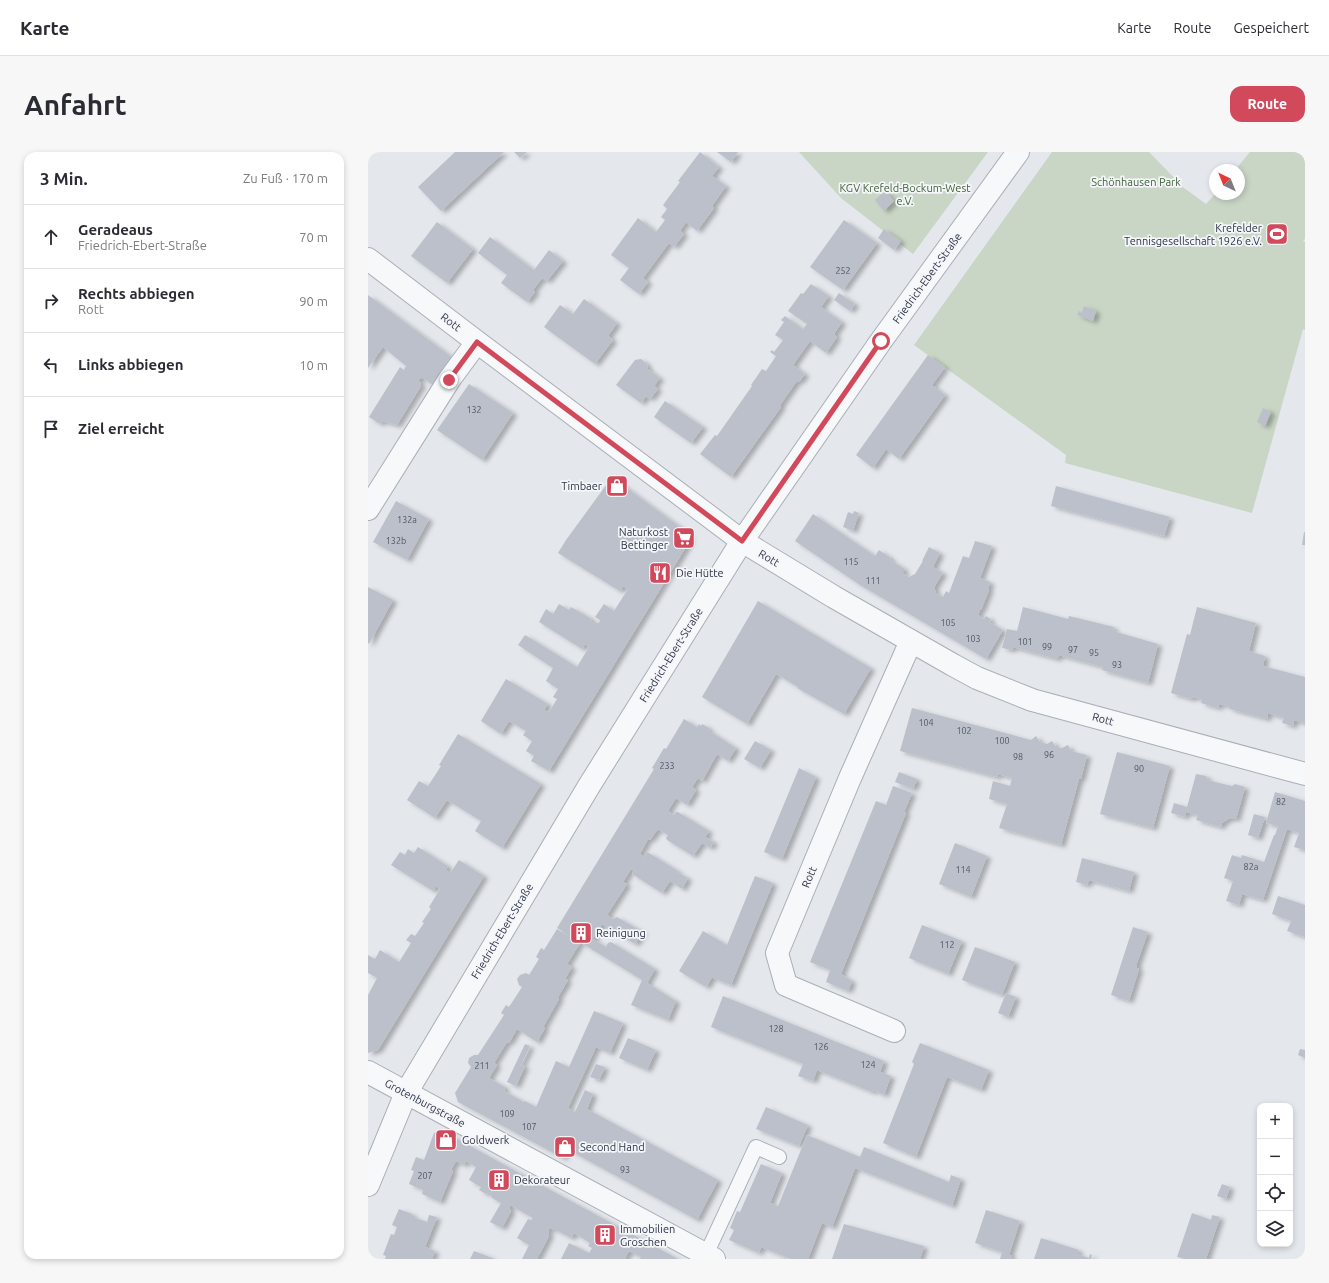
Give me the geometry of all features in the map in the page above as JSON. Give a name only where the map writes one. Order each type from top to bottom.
[{"type":"street","name":"Friedrich-Ebert-Straße","points":[[368,1185],[406,1093],[589,786],[742,541],[881,341],[1018,152]]},
{"type":"street","name":"Rott","points":[[368,258],[377,267],[742,541],[834,597],[977,678],[1032,700],[1305,774]]},
{"type":"street","points":[[368,508],[449,380],[477,342]]},
{"type":"street","name":"Rott","points":[[894,1031],[786,985],[777,953],[850,778],[911,641]]},
{"type":"street","name":"Grotenburgstraße","points":[[368,1072],[708,1258]]},
{"type":"lane","points":[[708,1258],[756,1147],[779,1157]]},
{"type":"green space","name":"KGV Krefeld-Bockum-West e.V.","points":[[799,152],[988,152],[913,254],[841,198]]},
{"type":"green space","name":"Schönhausen Park","points":[[1052,152],[1149,152],[1184,188],[1206,204],[1210,200],[1245,200],[1245,164],[1240,164],[1250,152],[1305,152],[1305,239],[1303,241],[1305,242],[1305,330],[1303,329],[1252,513],[1065,463],[1066,455],[914,345]]},
{"type":"building","points":[[455,152],[504,152],[441,211],[418,187]]},
{"type":"building","points":[[514,152],[527,152],[520,158]]},
{"type":"building","points":[[700,152],[719,167],[712,176],[726,186],[712,206],[714,208],[697,231],[686,222],[680,231],[684,234],[674,247],[669,243],[643,278],[648,282],[639,294],[620,280],[629,268],[611,255],[638,218],[656,232],[665,220],[661,217],[667,209],[663,205],[680,182],[678,181]]},
{"type":"building","points":[[717,152],[738,152],[731,162]]},
{"type":"building","points":[[885,191],[894,201],[884,211],[875,200]]},
{"type":"building","points":[[844,220],[877,243],[843,290],[810,267]]},
{"type":"building","points":[[437,222],[473,249],[447,283],[411,256]]},
{"type":"building","points":[[884,229],[901,241],[894,250],[878,238]]},
{"type":"building","points":[[490,237],[534,270],[549,250],[563,261],[547,281],[542,278],[533,290],[535,292],[527,302],[501,283],[507,275],[478,253]]},
{"type":"building","points":[[811,284],[829,296],[821,307],[842,322],[834,334],[837,337],[826,353],[810,341],[793,365],[805,374],[799,382],[797,381],[780,405],[781,407],[731,477],[700,454],[715,435],[717,436],[762,369],[766,371],[776,356],[770,352],[772,350],[774,352],[783,340],[775,335],[784,322],[781,320],[785,316],[803,329],[807,324],[788,311],[801,293],[803,294]]},
{"type":"building","points":[[839,293],[855,304],[850,311],[834,300]]},
{"type":"building","points":[[368,295],[453,358],[433,385],[421,377],[418,381],[421,383],[421,386],[397,425],[382,421],[380,424],[369,417],[400,367],[404,370],[406,366],[383,347],[368,368]]},
{"type":"building","points":[[584,299],[617,323],[608,336],[613,340],[595,364],[544,327],[560,305],[573,314]]},
{"type":"building","points":[[1084,306],[1096,311],[1093,321],[1077,315],[1079,311],[1082,313]]},
{"type":"building","points":[[928,355],[945,367],[932,385],[945,395],[899,459],[886,449],[873,468],[856,455]]},
{"type":"building","points":[[641,359],[647,364],[648,369],[660,378],[654,386],[658,389],[650,399],[646,396],[641,403],[616,385],[635,360]]},
{"type":"building","points":[[469,384],[513,413],[482,460],[437,430]]},
{"type":"building","points":[[665,401],[703,427],[691,443],[654,417]]},
{"type":"building","points":[[1263,408],[1271,412],[1265,426],[1257,422]]},
{"type":"building","points":[[612,477],[688,533],[689,542],[549,771],[531,761],[534,756],[526,751],[532,741],[523,735],[526,731],[509,721],[501,734],[481,721],[506,679],[548,704],[544,710],[549,712],[557,699],[553,697],[558,689],[546,681],[553,668],[518,645],[525,635],[577,667],[589,647],[585,644],[582,649],[539,622],[546,609],[553,614],[559,604],[569,610],[571,607],[590,618],[592,622],[599,623],[600,620],[595,617],[604,604],[614,611],[628,589],[623,586],[621,590],[618,590],[558,553]]},
{"type":"building","points":[[1056,486],[1170,517],[1164,536],[1051,506]]},
{"type":"building","points":[[396,501],[429,519],[407,560],[373,542]]},
{"type":"building","points":[[854,511],[859,513],[853,531],[843,527],[848,512],[853,514]]},
{"type":"building","points":[[813,514],[875,556],[879,550],[891,558],[890,560],[905,569],[902,573],[909,577],[915,574],[929,547],[940,553],[933,567],[943,573],[934,587],[936,593],[943,597],[946,591],[949,593],[963,556],[969,558],[975,541],[992,546],[980,578],[990,582],[989,590],[978,615],[984,619],[986,616],[991,619],[989,622],[1003,630],[986,659],[860,585],[795,541]]},
{"type":"building","points":[[1304,532],[1305,545],[1302,545]]},
{"type":"building","points":[[368,587],[393,600],[369,644],[368,643]]},
{"type":"building","points":[[758,601],[871,668],[844,714],[797,688],[798,687],[776,674],[747,724],[702,697]]},
{"type":"building","points":[[1023,607],[1068,619],[1069,616],[1114,627],[1113,631],[1158,644],[1148,683],[1102,670],[1103,667],[1059,655],[1057,659],[1013,647],[1012,650],[1002,648],[1007,629],[1017,631]]},
{"type":"building","points":[[1197,607],[1256,623],[1249,651],[1265,656],[1263,666],[1305,677],[1305,723],[1294,720],[1293,726],[1282,723],[1284,718],[1268,713],[1267,719],[1230,709],[1228,706],[1219,704],[1218,708],[1201,703],[1202,699],[1193,697],[1191,699],[1171,693],[1187,634],[1190,635]]},
{"type":"building","points":[[912,708],[1031,740],[1036,736],[1040,742],[1047,744],[1052,741],[1056,747],[1062,748],[1068,745],[1071,751],[1087,755],[1061,845],[999,828],[1007,804],[989,799],[993,781],[1010,786],[1012,778],[998,774],[997,777],[900,751]]},
{"type":"building","points":[[684,719],[697,727],[699,724],[701,726],[702,724],[709,728],[708,730],[736,748],[728,761],[717,754],[702,781],[698,778],[692,787],[696,790],[687,805],[676,798],[668,811],[674,815],[678,812],[709,831],[705,837],[714,842],[710,848],[702,843],[693,856],[667,840],[666,838],[668,835],[658,829],[650,840],[648,839],[640,854],[644,857],[646,853],[649,853],[688,878],[682,889],[670,881],[662,893],[632,874],[634,871],[631,869],[623,882],[627,884],[607,915],[613,919],[617,917],[643,932],[635,944],[602,924],[593,939],[606,947],[608,943],[611,942],[655,969],[647,983],[676,1001],[668,1020],[631,1005],[642,980],[557,928],[654,769],[652,768],[664,748],[666,749]]},
{"type":"building","points":[[458,734],[541,784],[502,848],[475,831],[481,821],[447,800],[435,818],[407,800],[419,781],[428,786],[441,766],[439,765]]},
{"type":"building","points":[[755,741],[771,750],[760,768],[744,759]]},
{"type":"building","points":[[1117,752],[1170,766],[1153,828],[1100,814]]},
{"type":"building","points":[[799,768],[816,777],[782,859],[764,852]]},
{"type":"building","points":[[899,772],[917,779],[913,789],[895,782]]},
{"type":"building","points":[[1196,774],[1206,776],[1208,780],[1219,783],[1232,786],[1235,784],[1245,787],[1236,819],[1230,818],[1222,823],[1221,827],[1196,820],[1198,815],[1186,812],[1185,817],[1171,813],[1174,803],[1187,807]]},
{"type":"building","points":[[893,786],[912,793],[904,812],[906,813],[841,974],[852,981],[848,991],[826,982],[830,970],[810,962],[876,801],[886,805]]},
{"type":"building","points":[[1275,792],[1305,801],[1305,850],[1294,847],[1299,833],[1287,829],[1263,900],[1242,894],[1239,905],[1226,901],[1233,881],[1224,878],[1232,855],[1241,858],[1242,855],[1264,862],[1278,826],[1266,823]]},
{"type":"building","points":[[1254,814],[1265,817],[1258,838],[1248,835]]},
{"type":"building","points":[[955,843],[987,856],[971,897],[939,884]]},
{"type":"building","points":[[418,847],[448,866],[446,870],[450,873],[459,860],[484,876],[378,1050],[368,1053],[368,995],[377,978],[368,973],[368,955],[375,959],[380,950],[399,962],[411,943],[406,940],[411,934],[415,936],[424,923],[422,922],[431,909],[429,907],[440,889],[436,886],[433,891],[391,865],[400,852],[405,855],[408,849],[414,853]]},
{"type":"building","points":[[1082,858],[1134,872],[1129,891],[1089,880],[1087,885],[1076,882]]},
{"type":"building","points":[[755,876],[773,883],[731,985],[713,978],[716,971],[706,987],[679,971],[703,931],[727,945]]},
{"type":"building","points":[[1278,896],[1305,905],[1305,937],[1287,931],[1291,921],[1272,914]]},
{"type":"building","points":[[922,925],[962,941],[948,974],[909,958]]},
{"type":"building","points":[[1133,927],[1148,932],[1137,963],[1137,968],[1139,969],[1129,1001],[1111,995]]},
{"type":"building","points":[[557,929],[580,943],[567,964],[572,967],[565,979],[568,980],[543,1027],[545,1028],[537,1042],[517,1029],[509,1043],[507,1042],[494,1063],[497,1065],[489,1078],[505,1087],[504,1091],[536,1107],[556,1061],[569,1067],[594,1011],[623,1023],[610,1053],[596,1047],[568,1108],[575,1112],[585,1090],[593,1094],[587,1109],[718,1180],[697,1220],[567,1149],[563,1158],[458,1102],[455,1093],[471,1067],[468,1063],[469,1058],[474,1055],[478,1055],[504,1015],[501,1013],[506,1005],[509,1007],[522,987],[519,985],[517,979],[520,975],[526,973],[529,975],[539,959],[536,957],[541,948],[544,950]]},
{"type":"building","points":[[975,947],[1015,962],[1002,995],[962,980]]},
{"type":"building","points":[[1006,993],[1016,997],[1008,1017],[998,1013]]},
{"type":"building","points":[[723,996],[884,1061],[880,1072],[891,1076],[884,1095],[873,1090],[872,1092],[817,1070],[813,1081],[798,1076],[803,1064],[711,1027]]},
{"type":"building","points":[[628,1038],[656,1050],[647,1070],[619,1058]]},
{"type":"building","points":[[920,1043],[989,1070],[981,1090],[947,1077],[916,1157],[883,1143],[914,1064],[912,1062]]},
{"type":"building","points":[[525,1044],[530,1046],[521,1065],[525,1066],[516,1086],[507,1082]]},
{"type":"building","points":[[1300,1049],[1305,1050],[1305,1058],[1298,1055]]},
{"type":"building","points":[[596,1064],[605,1067],[599,1080],[590,1077]]},
{"type":"building","points":[[766,1107],[808,1125],[799,1146],[756,1129]]},
{"type":"building","points":[[441,1130],[678,1259],[640,1259],[641,1257],[629,1251],[625,1259],[561,1259],[569,1243],[589,1253],[592,1248],[588,1246],[590,1243],[574,1233],[571,1238],[556,1230],[548,1228],[549,1236],[537,1259],[522,1259],[529,1245],[517,1238],[528,1219],[531,1220],[533,1218],[510,1205],[509,1208],[511,1211],[502,1228],[490,1222],[501,1203],[492,1198],[489,1192],[486,1194],[479,1190],[481,1187],[469,1180],[476,1167],[466,1161],[464,1165],[456,1161],[451,1170],[453,1171],[440,1202],[422,1194],[423,1190],[409,1184],[414,1171],[411,1170],[416,1157],[424,1160],[434,1133]]},
{"type":"building","points":[[807,1135],[860,1157],[864,1147],[949,1182],[951,1175],[961,1179],[952,1206],[855,1168],[832,1227],[822,1223],[808,1259],[791,1259],[761,1247],[759,1253],[729,1240],[734,1230],[730,1228],[737,1211],[740,1212],[761,1164],[782,1173],[770,1203],[778,1206]]},
{"type":"building","points":[[1222,1184],[1230,1187],[1226,1199],[1217,1196]]},
{"type":"building","points":[[399,1209],[412,1214],[413,1217],[427,1222],[429,1215],[437,1217],[425,1247],[435,1251],[432,1259],[385,1259],[386,1256],[383,1255],[391,1234],[394,1235],[397,1227],[392,1225]]},
{"type":"building","points":[[986,1210],[1020,1221],[1009,1255],[1012,1256],[1011,1259],[1000,1259],[1002,1252],[975,1243]]},
{"type":"building","points":[[1192,1213],[1211,1220],[1212,1215],[1220,1217],[1206,1259],[1185,1259],[1177,1257]]},
{"type":"building","points":[[844,1224],[924,1246],[920,1259],[832,1259]]},
{"type":"building","points":[[1041,1238],[1079,1250],[1077,1254],[1089,1258],[1090,1254],[1092,1255],[1091,1259],[1034,1259]]},
{"type":"building","points":[[474,1251],[495,1259],[470,1259]]},
{"type":"place","name":"Krefelder Tennisgesellschaft 1926 e.V.","points":[[1277,234]]},
{"type":"place","name":"Timbaer","points":[[617,486]]},
{"type":"place","name":"Naturkost Bettinger","points":[[684,538]]},
{"type":"place","name":"Die Hütte","points":[[660,573]]},
{"type":"place","name":"Reinigung","points":[[581,933]]},
{"type":"place","name":"Goldwerk","points":[[446,1140]]},
{"type":"place","name":"Second Hand","points":[[565,1147]]},
{"type":"place","name":"Dekorateur","points":[[499,1180]]},
{"type":"place","name":"Immobilien Groschen","points":[[605,1235]]},
{"type":"route","points":[[449,380],[477,342],[742,541],[881,341]]}]
